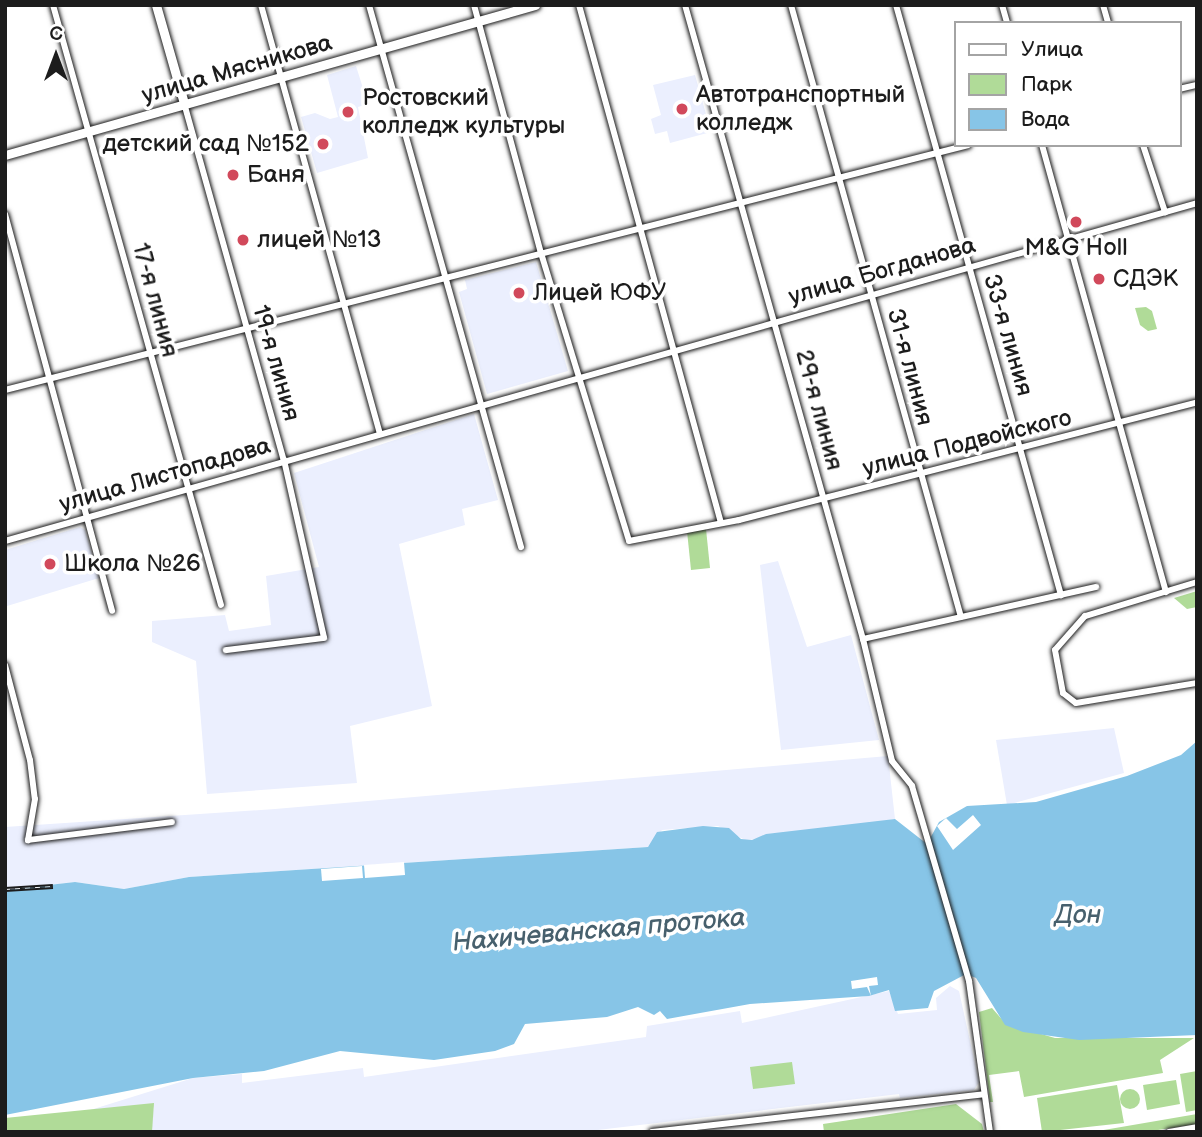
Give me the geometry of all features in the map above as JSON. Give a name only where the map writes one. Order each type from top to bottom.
[{"type":"main road","name":"19-я линия","points":[[156,5],[184,103]]},
{"type":"main road","name":"улица Мясникова","points":[[5,155],[535,5]]},
{"type":"street","name":"17-я линия","points":[[53,5],[149,354],[190,488],[220,605]]},
{"type":"street","points":[[261,5],[380,434]]},
{"type":"street","points":[[369,5],[520,547]]},
{"type":"street","points":[[474,5],[577,376]]},
{"type":"street","points":[[579,5],[721,523]]},
{"type":"street","name":"29-я линия","points":[[685,5],[863,639],[895,770],[912,786],[970,981],[990,1132]]},
{"type":"street","name":"31-я линия","points":[[791,5],[919,475],[961,617]]},
{"type":"street","name":"33-я линия","points":[[896,5],[1060,595]]},
{"type":"street","name":"19-я линия","points":[[184,103],[284,460],[324,638],[226,650]]},
{"type":"street","points":[[5,390],[960,147]]},
{"type":"street","points":[[1043,147],[1166,592]]},
{"type":"street","points":[[1144,147],[1165,212]]},
{"type":"street","name":"улица Богданова","points":[[577,376],[1197,202]]},
{"type":"street","points":[[5,214],[112,611]]},
{"type":"street","name":"улица Подвойского","points":[[577,376],[625,536],[635,542],[919,475],[1119,425],[1197,402]]},
{"type":"street","name":"улица Листопадова","points":[[5,541],[577,376]]},
{"type":"street","points":[[1197,582],[1089,614],[1055,647],[1063,693],[1074,702],[1197,683]]},
{"type":"street","points":[[863,639],[1096,587]]},
{"type":"street","points":[[5,665],[30,760],[35,799],[27,840],[172,822]]},
{"type":"street","points":[[652,1132],[984,1094]]},
{"type":"street","points":[[1169,1132],[1197,1127]]},
{"type":"shaded area","points":[[356,66],[368,104],[358,107],[368,158],[317,173],[301,117],[315,113],[330,119],[338,117],[327,75]]},
{"type":"shaded area","name":"Автотранспортный колледж","points":[[695,75],[711,132],[670,143],[667,131],[655,134],[651,119],[661,115],[653,85]]},
{"type":"shaded area","points":[[536,262],[568,371],[487,394],[459,292],[467,289],[465,280]]},
{"type":"shaded area","points":[[474,414],[498,500],[462,509],[465,525],[399,544],[432,706],[350,726],[357,783],[207,794],[196,661],[152,642],[152,621],[225,615],[229,631],[271,625],[266,576],[319,567],[294,473]]},
{"type":"shaded area","name":"Школа №26","points":[[80,527],[85,530],[99,578],[7,606],[5,550]]},
{"type":"shaded area","points":[[778,561],[807,647],[851,635],[879,740],[781,750],[760,565]]},
{"type":"shaded area","points":[[1114,728],[1124,773],[1007,805],[996,740]]},
{"type":"shaded area","points":[[888,756],[895,819],[820,831],[766,834],[762,839],[745,840],[718,826],[662,830],[648,847],[189,877],[124,889],[75,882],[5,890],[5,827],[275,809]]},
{"type":"shaded area","points":[[950,986],[959,991],[979,1082],[974,1090],[900,1098],[899,1094],[581,1132],[39,1132],[39,1126],[193,1078],[242,1074],[242,1083],[363,1068],[364,1077],[646,1037],[647,1026],[740,1011],[742,1023],[889,991],[898,1014],[937,1010],[936,998]]},
{"type":"green space","points":[[1146,307],[1152,311],[1157,329],[1148,331],[1140,325],[1135,308]]},
{"type":"green space","points":[[706,529],[710,568],[691,570],[687,531]]},
{"type":"green space","points":[[1197,591],[1197,607],[1187,609],[1174,598]]},
{"type":"green space","points":[[992,1008],[1006,1024],[1055,1038],[1194,1038],[1160,1060],[1163,1073],[1024,1097],[1019,1071],[989,1075],[993,1102],[990,1102],[979,1012]]},
{"type":"green space","points":[[792,1062],[795,1084],[753,1089],[750,1067]]},
{"type":"green space","points":[[1197,1071],[1197,1110],[1186,1112],[1180,1074]]},
{"type":"green space","points":[[1176,1080],[1180,1104],[1147,1110],[1143,1085]]},
{"type":"green space","points":[[1117,1085],[1124,1123],[1042,1132],[1037,1098]]},
{"type":"green space","points":[[1130,1089],[1137,1092],[1140,1099],[1137,1106],[1130,1109],[1123,1106],[1120,1099],[1123,1092]]},
{"type":"green space","points":[[154,1103],[152,1132],[5,1132],[5,1118]]},
{"type":"green space","points":[[956,1104],[982,1124],[984,1132],[824,1132],[823,1124]]},
{"type":"green space","points":[[1197,1114],[1197,1124],[1145,1132],[1092,1132]]},
{"type":"water","name":"Дон","points":[[1197,741],[1197,1035],[1079,1040],[1023,1032],[1005,1025],[976,978],[966,974],[934,991],[928,1008],[895,1011],[889,990],[869,996],[750,1004],[667,1019],[660,1011],[654,1015],[638,1007],[607,1017],[525,1024],[514,1044],[495,1051],[434,1060],[340,1051],[264,1071],[193,1078],[5,1115],[5,890],[75,882],[124,889],[189,877],[648,847],[657,832],[703,826],[729,828],[741,839],[752,840],[766,834],[895,819],[927,844],[939,822],[967,806],[1036,802],[1127,776],[1181,755]]},
{"type":"pier","points":[[973,815],[981,825],[953,850],[937,826],[946,818],[957,829]]},
{"type":"pier","points":[[404,862],[405,875],[365,878],[364,865]]},
{"type":"pier","points":[[362,866],[363,878],[322,881],[321,869]]},
{"type":"pier","points":[[877,977],[878,985],[869,986],[871,996],[867,987],[852,989],[851,981]]},
{"type":"railway","points":[[5,889],[53,886]]},
{"type":"place","name":"Автотранспортный колледж","points":[[682,109]]},
{"type":"place","name":"Ростовский колледж культуры","points":[[348,112]]},
{"type":"place","name":"детский сад №152","points":[[323,144]]},
{"type":"place","name":"Баня","points":[[233,175]]},
{"type":"place","name":"M&G Holl","points":[[1076,222]]},
{"type":"place","name":"лицей №13","points":[[243,240]]},
{"type":"place","name":"СДЭК","points":[[1099,279]]},
{"type":"place","name":"Лицей ЮФУ","points":[[519,293]]},
{"type":"place","name":"Школа №26","points":[[50,564]]},
{"type":"water label","name":"Нахичеванская протока","points":[[599,931]]}]
